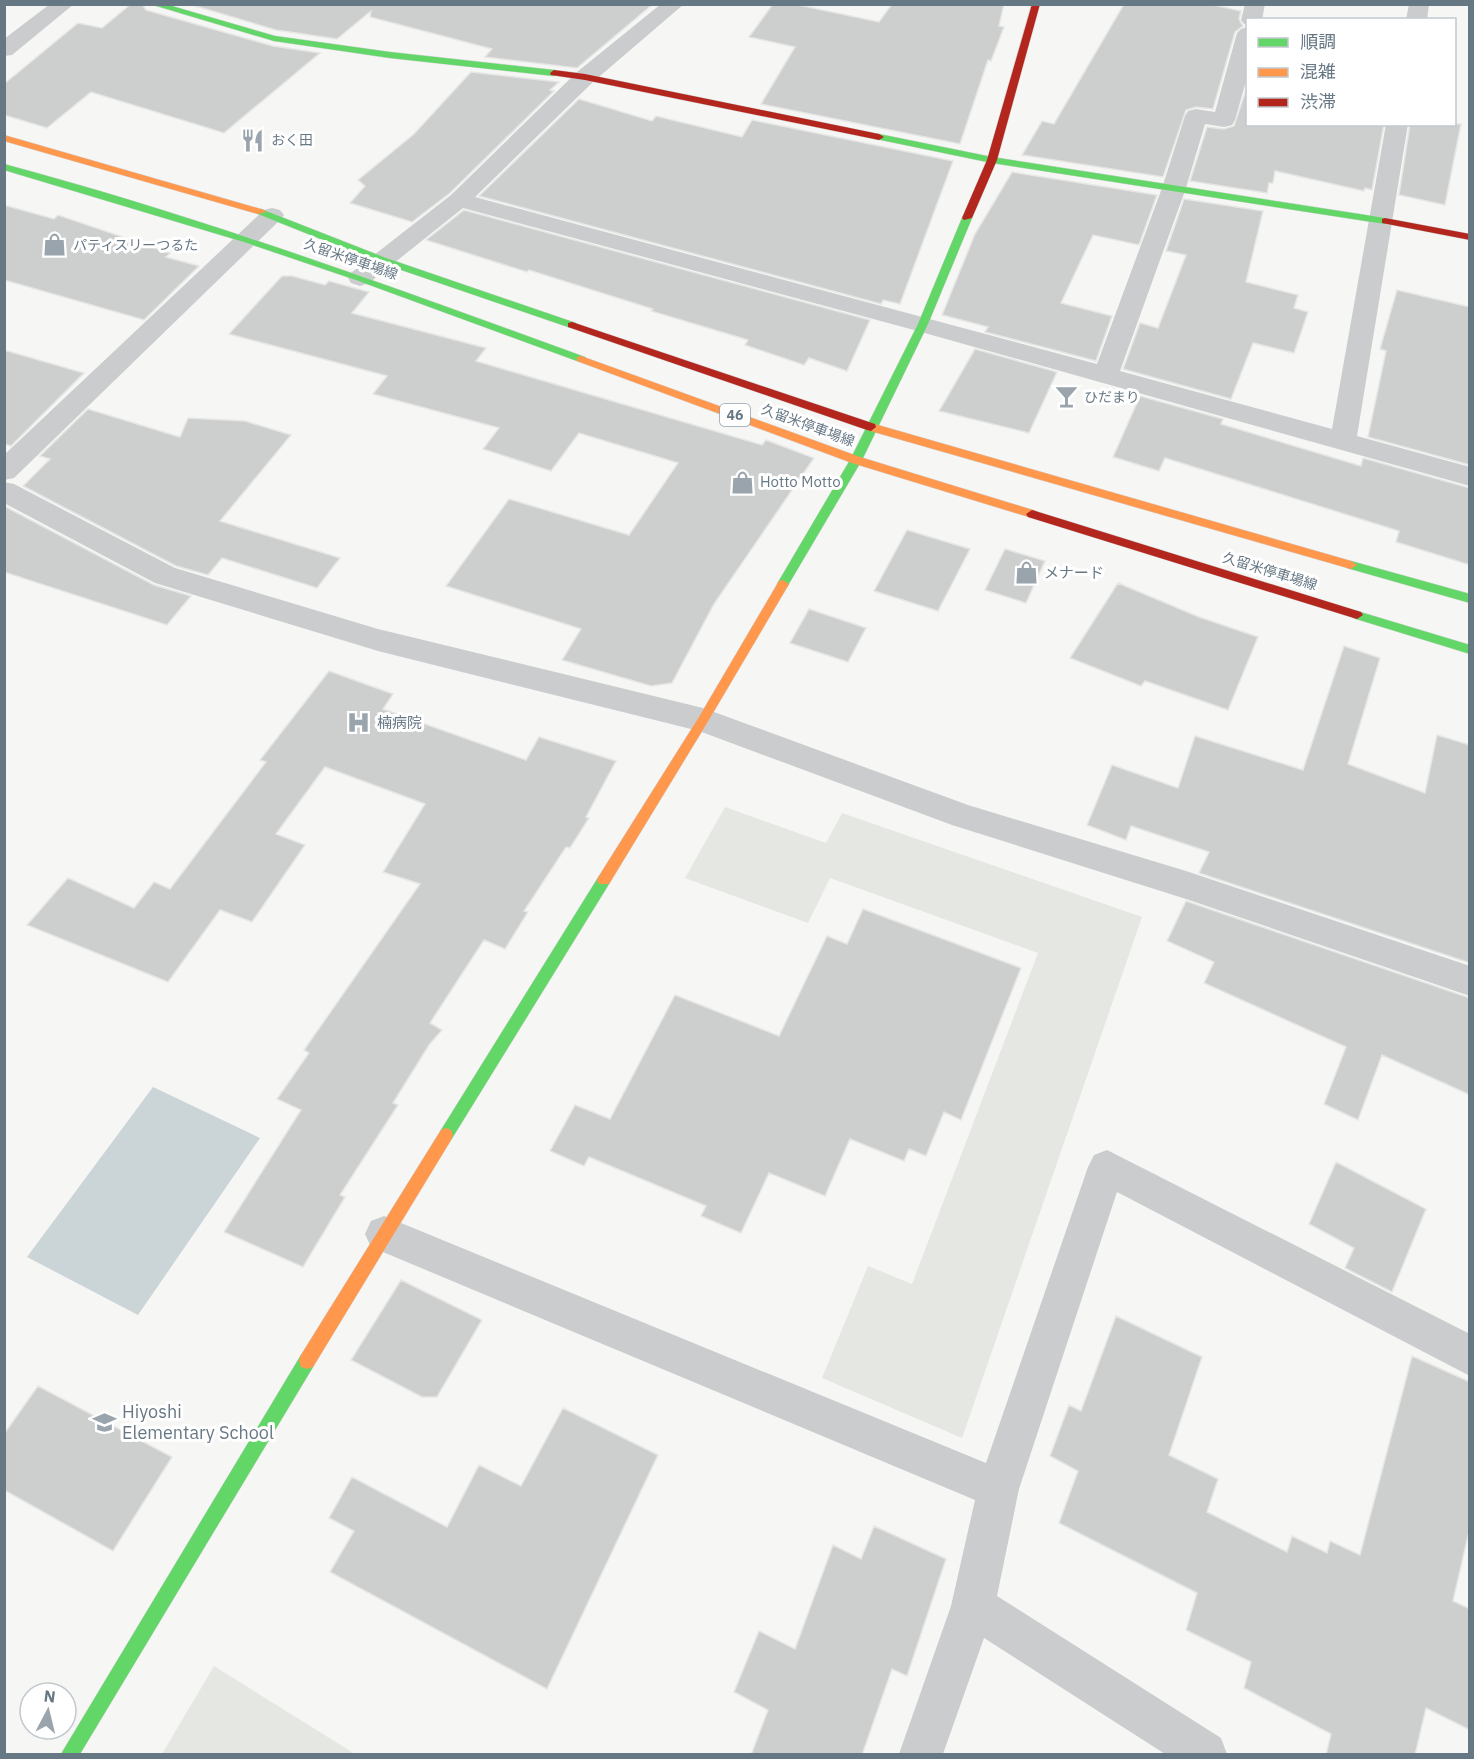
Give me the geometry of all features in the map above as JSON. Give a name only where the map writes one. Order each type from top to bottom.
[{"type":"street","points":[[4,50],[64,4]]},
{"type":"street","points":[[154,4],[274,39],[390,55],[585,77],[992,160],[1380,220],[1470,237]]},
{"type":"street","points":[[360,278],[459,200],[585,77],[674,4]]},
{"type":"street","points":[[70,1755],[384,1234],[703,720],[856,460],[923,324],[992,160],[1036,4]]},
{"type":"street","points":[[1106,375],[1174,188],[1196,116],[1224,120],[1246,40]]},
{"type":"street","points":[[1343,442],[1397,126]]},
{"type":"street","name":"久留米停車場線","points":[[4,138],[272,215],[382,260],[872,426],[1470,599]]},
{"type":"street","name":"久留米停車場線","points":[[4,167],[247,240],[360,278],[856,460],[1470,650]]},
{"type":"street","points":[[459,200],[923,324],[1470,477]]},
{"type":"street","points":[[4,471],[272,215]]},
{"type":"street","points":[[4,491],[165,576],[378,640],[703,720],[963,816],[1186,885],[1470,981]]},
{"type":"street","points":[[921,1755],[974,1606],[998,1489],[1107,1167],[1470,1356]]},
{"type":"street","points":[[384,1234],[998,1489]]},
{"type":"street","points":[[974,1606],[1205,1755]]},
{"type":"shaded area","points":[[725,807],[826,843],[842,813],[1142,917],[962,1438],[822,1378],[868,1266],[912,1284],[1038,953],[830,878],[808,923],[685,878]]},
{"type":"shaded area","points":[[153,1087],[260,1138],[138,1315],[27,1257]]},
{"type":"shaded area","points":[[214,1666],[355,1754],[162,1754]]},
{"type":"building","points":[[131,4],[142,4],[146,10],[273,46],[320,53],[224,133],[91,92],[47,128],[4,115],[4,84],[78,23],[102,28]]},
{"type":"building","points":[[189,4],[653,4],[577,68],[485,57],[492,49],[370,17],[371,11],[337,39],[276,30]]},
{"type":"building","points":[[773,4],[794,4],[879,22],[892,4],[1004,4],[999,26],[1004,27],[991,61],[988,60],[960,144],[761,104],[795,47],[749,37]]},
{"type":"building","points":[[1124,4],[1209,4],[1241,11],[1239,19],[1243,26],[1235,32],[1213,109],[1196,107],[1186,110],[1163,177],[1022,155],[1042,121],[1054,124]]},
{"type":"building","points":[[471,72],[559,82],[550,90],[554,91],[450,193],[412,222],[350,203],[365,186],[358,180],[414,134]]},
{"type":"building","points":[[1246,90],[1246,126],[1384,126],[1372,190],[1365,188],[1364,191],[1275,171],[1273,183],[1269,183],[1267,193],[1190,181],[1207,127],[1224,129],[1234,126]]},
{"type":"building","points":[[579,99],[652,121],[656,116],[742,137],[752,120],[953,161],[900,304],[883,300],[881,304],[479,196]]},
{"type":"building","points":[[1456,124],[1461,124],[1445,205],[1399,195],[1410,126],[1456,126]]},
{"type":"building","points":[[1012,172],[1157,195],[1139,245],[1093,235],[1061,303],[1112,316],[1096,361],[985,332],[988,327],[942,315],[975,234]]},
{"type":"building","points":[[1184,199],[1263,211],[1246,282],[1298,295],[1294,308],[1308,312],[1294,353],[1253,343],[1231,399],[1123,369],[1140,323],[1158,328],[1186,255],[1166,251]]},
{"type":"building","points":[[4,205],[54,219],[58,215],[170,253],[166,257],[199,266],[144,320],[4,280]]},
{"type":"building","points":[[464,210],[870,320],[847,371],[809,358],[804,365],[745,345],[748,340],[651,311],[653,309],[529,270],[527,272],[426,240]]},
{"type":"building","points":[[282,276],[292,276],[325,285],[329,281],[369,292],[352,313],[486,348],[476,361],[762,445],[766,440],[814,458],[714,604],[672,683],[651,686],[562,660],[581,629],[446,586],[509,499],[629,535],[678,463],[579,433],[551,471],[483,449],[499,428],[373,394],[387,376],[229,334]]},
{"type":"building","points":[[1397,290],[1470,307],[1470,465],[1368,437],[1386,351],[1380,349]]},
{"type":"building","points":[[975,349],[1057,372],[1029,433],[939,411]]},
{"type":"building","points":[[4,350],[84,373],[11,446],[4,444]]},
{"type":"building","points":[[1140,396],[1223,419],[1221,424],[1361,466],[1363,458],[1470,488],[1470,565],[1396,542],[1399,531],[1165,458],[1159,471],[1113,457]]},
{"type":"building","points":[[88,409],[180,437],[188,418],[245,421],[291,435],[220,521],[340,558],[317,588],[222,558],[208,575],[176,566],[23,486],[50,459],[40,456]]},
{"type":"building","points":[[4,506],[154,585],[191,596],[167,625],[4,572]]},
{"type":"building","points":[[907,530],[970,549],[938,611],[874,591]]},
{"type":"building","points":[[1005,549],[1045,561],[1026,603],[985,590]]},
{"type":"building","points":[[1118,583],[1199,617],[1258,637],[1228,710],[1145,681],[1141,686],[1070,658]]},
{"type":"building","points":[[809,609],[866,628],[848,662],[790,643]]},
{"type":"building","points":[[1344,646],[1380,658],[1348,764],[1425,793],[1437,735],[1470,745],[1470,963],[1199,873],[1209,852],[1131,826],[1126,840],[1087,825],[1112,765],[1178,788],[1195,736],[1303,770]]},
{"type":"building","points":[[329,671],[393,694],[383,709],[526,760],[539,737],[616,761],[586,817],[589,818],[570,848],[566,847],[524,911],[528,912],[505,949],[484,940],[430,1023],[442,1030],[429,1045],[393,1103],[398,1105],[340,1195],[345,1197],[303,1267],[224,1232],[301,1110],[277,1099],[309,1053],[304,1050],[420,884],[383,872],[425,804],[325,767],[276,834],[305,845],[252,922],[220,910],[168,982],[27,925],[68,878],[134,908],[154,882],[170,889],[266,762],[260,760]]},
{"type":"building","points":[[1186,901],[1470,998],[1470,1095],[1382,1055],[1358,1120],[1324,1104],[1346,1047],[1204,983],[1214,962],[1167,941]]},
{"type":"building","points":[[863,909],[1021,968],[961,1120],[944,1112],[926,1156],[909,1149],[904,1161],[850,1139],[825,1196],[769,1173],[741,1233],[701,1216],[706,1206],[589,1157],[584,1166],[550,1151],[575,1105],[610,1119],[675,995],[779,1036],[827,936],[847,944]]},
{"type":"building","points":[[1336,1162],[1426,1209],[1392,1292],[1345,1268],[1354,1248],[1309,1224]]},
{"type":"building","points":[[401,1280],[482,1320],[437,1397],[422,1397],[351,1360]]},
{"type":"building","points":[[1116,1316],[1202,1357],[1169,1455],[1218,1479],[1207,1512],[1287,1552],[1292,1536],[1327,1553],[1330,1541],[1360,1555],[1412,1356],[1470,1382],[1470,1527],[1453,1601],[1470,1609],[1470,1730],[1426,1708],[1415,1755],[1326,1755],[1331,1734],[1244,1688],[1251,1662],[1186,1630],[1197,1593],[1059,1523],[1078,1471],[1050,1456],[1069,1405],[1081,1411]]},
{"type":"building","points":[[38,1386],[172,1457],[113,1551],[4,1490],[4,1434]]},
{"type":"building","points":[[563,1408],[658,1455],[547,1689],[330,1572],[354,1531],[329,1518],[352,1477],[447,1527],[479,1465],[521,1486]]},
{"type":"building","points":[[874,1526],[946,1559],[907,1676],[892,1669],[862,1755],[751,1755],[768,1710],[734,1692],[759,1631],[795,1649],[833,1545],[861,1559]]},
{"type":"traffic: fast","points":[[154,4],[274,38],[390,55],[554,73]]},
{"type":"traffic: fast","points":[[879,137],[992,160],[1385,221]]},
{"type":"traffic: fast","points":[[4,167],[247,240],[360,278],[581,359]]},
{"type":"traffic: fast","points":[[261,212],[382,260],[572,325]]},
{"type":"traffic: fast","points":[[783,584],[856,460],[923,324],[967,218]]},
{"type":"traffic: fast","points":[[1351,565],[1470,599]]},
{"type":"traffic: fast","points":[[1357,615],[1470,650]]},
{"type":"traffic: fast","points":[[446,1135],[604,880]]},
{"type":"traffic: fast","points":[[70,1754],[307,1361]]},
{"type":"traffic: slow","points":[[4,138],[261,212]]},
{"type":"traffic: slow","points":[[581,359],[856,460],[1032,514]]},
{"type":"traffic: slow","points":[[871,427],[1351,565]]},
{"type":"traffic: slow","points":[[604,880],[703,720],[783,584]]},
{"type":"traffic: slow","points":[[307,1361],[446,1135]]},
{"type":"traffic: jam","points":[[967,218],[992,160],[1036,4]]},
{"type":"traffic: jam","points":[[554,73],[585,77],[879,137]]},
{"type":"traffic: jam","points":[[1385,221],[1470,237]]},
{"type":"traffic: jam","points":[[572,325],[871,427]]},
{"type":"traffic: jam","points":[[1032,514],[1357,615]]},
{"type":"place","name":"おく田","points":[[253,140]]},
{"type":"place","name":"パティスリーつるた","points":[[55,245]]},
{"type":"place","name":"ひだまり","points":[[1066,397]]},
{"type":"place","name":"Hotto Motto","points":[[742,482]]},
{"type":"place","name":"メナード","points":[[1026,573]]},
{"type":"place","name":"楠病院","points":[[359,723]]},
{"type":"place","name":"Hiyoshi Elementary School","points":[[104,1422]]}]
